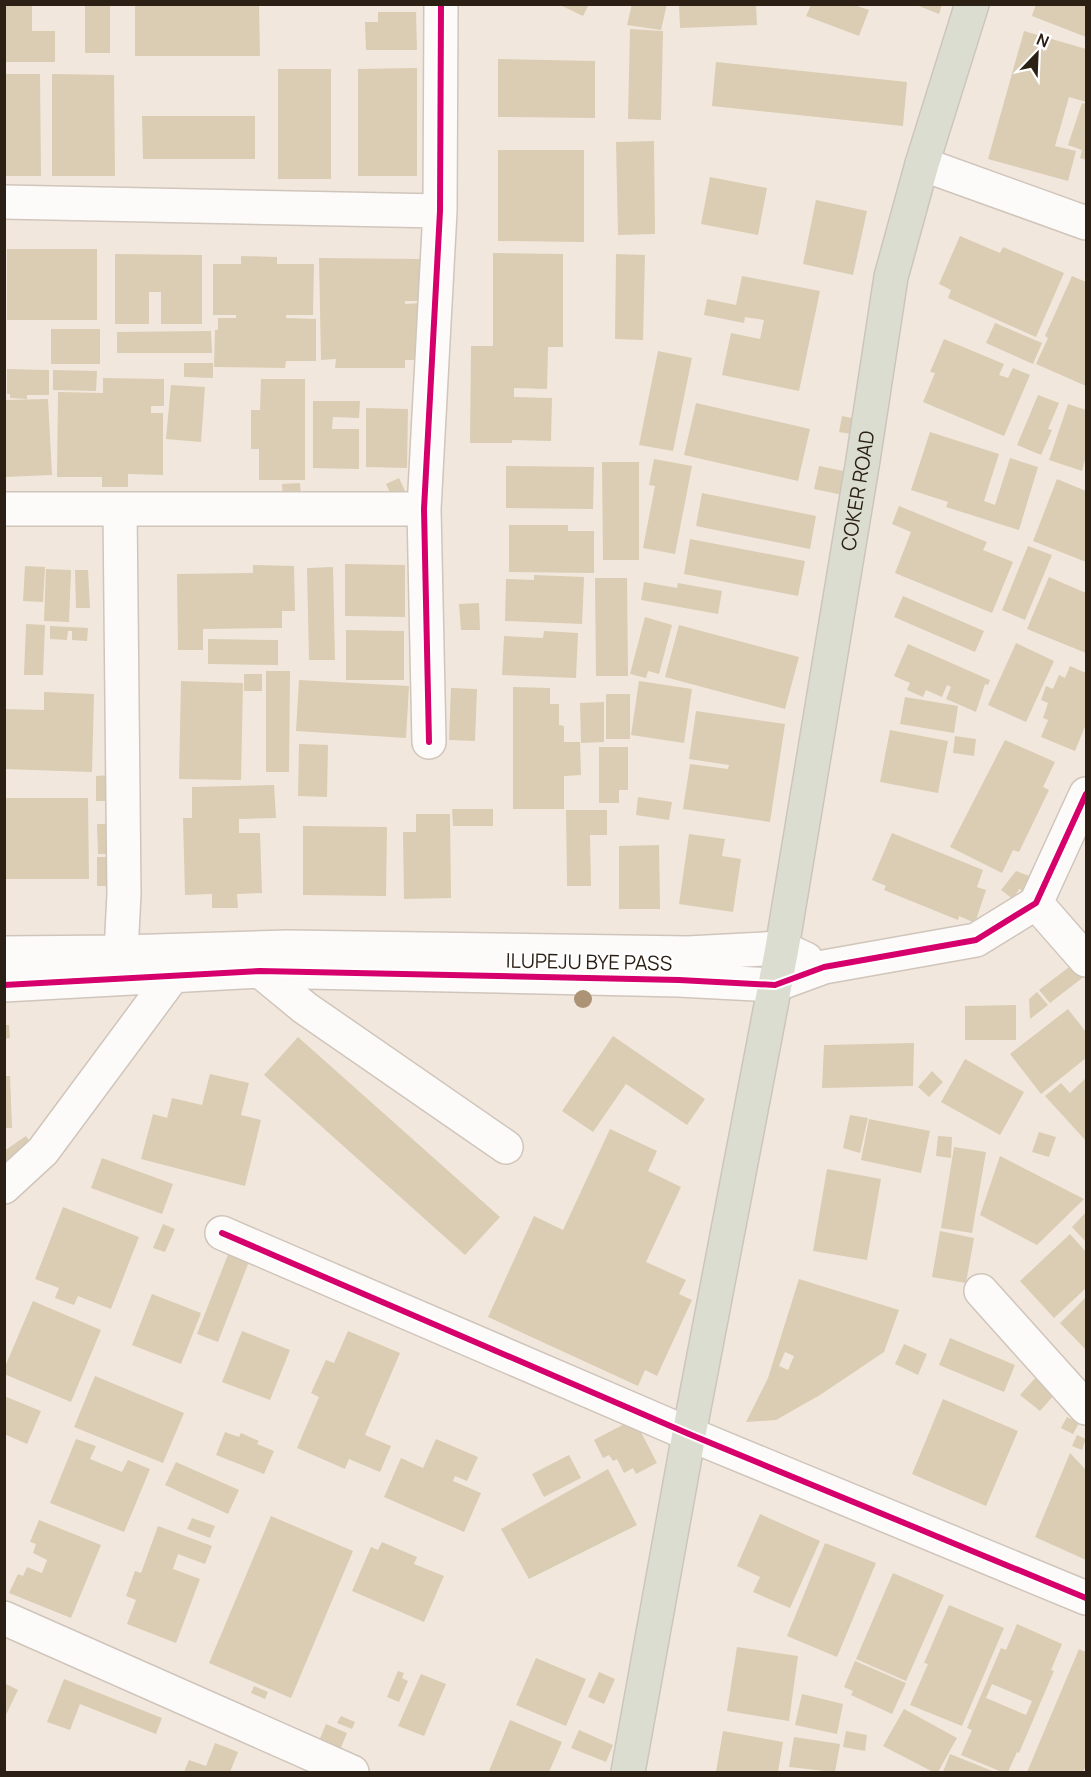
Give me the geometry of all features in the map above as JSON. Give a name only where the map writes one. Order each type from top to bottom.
[{"type":"main road","name":"COKER ROAD","points":[[628,1773],[689,1434],[782,948],[891,277],[922,164],[972,4]]},
{"type":"street","points":[[429,742],[424,509],[440,211],[441,4]]},
{"type":"street","points":[[922,164],[1086,223]]},
{"type":"street","points":[[4,202],[440,211]]},
{"type":"street","points":[[4,509],[424,509]]},
{"type":"street","points":[[120,510],[124,883],[121,952]]},
{"type":"street","points":[[1086,794],[1036,903],[1086,960]]},
{"type":"street","name":"ILUPEJU BYE PASS","points":[[4,952],[121,952],[179,963],[260,971],[679,980],[775,985],[824,967],[976,940],[1036,903]]},
{"type":"street","name":"ILUPEJU BYE PASS","points":[[4,985],[179,963],[287,946],[688,953],[782,948],[824,967]]},
{"type":"street","points":[[4,1187],[43,1151],[179,963]]},
{"type":"street","points":[[260,971],[305,1008],[506,1147]]},
{"type":"street","points":[[222,1233],[689,1434],[1086,1598]]},
{"type":"street","points":[[981,1291],[1086,1408]]},
{"type":"street","points":[[4,1618],[352,1773]]},
{"type":"building","points":[[4,4],[32,4],[32,31],[55,31],[55,62],[4,62]]},
{"type":"building","points":[[85,4],[110,4],[110,53],[85,53]]},
{"type":"building","points":[[135,4],[259,4],[260,56],[135,56]]},
{"type":"building","points":[[558,4],[589,4],[583,16]]},
{"type":"building","points":[[632,4],[667,4],[661,30],[627,25]]},
{"type":"building","points":[[679,4],[756,4],[757,25],[680,28]]},
{"type":"building","points":[[914,4],[942,4],[939,14]]},
{"type":"building","points":[[1036,4],[1086,4],[1086,37],[1032,16]]},
{"type":"building","points":[[811,5],[854,5],[869,10],[859,36],[806,16]]},
{"type":"building","points":[[378,12],[416,12],[417,50],[366,50],[365,22],[378,22]]},
{"type":"building","points":[[630,29],[663,31],[661,120],[628,119]]},
{"type":"building","points":[[1024,31],[1086,49],[1086,102],[1069,97],[1055,146],[1076,151],[1068,181],[988,159]]},
{"type":"building","points":[[498,59],[595,61],[595,118],[498,117]]},
{"type":"building","points":[[716,62],[907,82],[903,126],[712,106]]},
{"type":"building","points":[[417,68],[417,176],[358,176],[358,69]]},
{"type":"building","points":[[278,69],[331,69],[331,179],[278,179]]},
{"type":"building","points":[[4,74],[40,74],[41,176],[4,176]]},
{"type":"building","points":[[52,74],[114,75],[115,176],[52,176]]},
{"type":"building","points":[[1082,103],[1086,104],[1086,160],[1080,158],[1082,150],[1068,145]]},
{"type":"building","points":[[142,116],[255,116],[255,159],[143,159]]},
{"type":"building","points":[[654,141],[655,234],[618,235],[616,142]]},
{"type":"building","points":[[498,150],[584,150],[584,242],[498,241]]},
{"type":"building","points":[[710,177],[767,188],[758,235],[701,224]]},
{"type":"building","points":[[816,200],[867,211],[853,275],[803,264]]},
{"type":"building","points":[[960,236],[1000,253],[1003,247],[1064,273],[1036,337],[948,298],[951,290],[939,284]]},
{"type":"building","points":[[7,249],[97,249],[97,320],[7,320]]},
{"type":"building","points":[[493,253],[563,254],[563,347],[548,347],[547,389],[514,388],[514,397],[552,398],[551,441],[512,440],[512,443],[470,443],[471,346],[493,346]]},
{"type":"building","points":[[115,254],[202,255],[202,324],[161,324],[161,292],[149,292],[149,324],[115,324]]},
{"type":"building","points":[[616,254],[645,255],[643,340],[615,339]]},
{"type":"building","points":[[241,256],[277,257],[277,264],[314,264],[313,315],[286,315],[286,318],[316,319],[316,361],[286,361],[285,368],[214,367],[215,330],[218,330],[218,318],[236,318],[236,315],[213,315],[213,264],[241,264]]},
{"type":"building","points":[[319,258],[421,259],[422,301],[405,301],[405,304],[421,303],[422,360],[405,360],[405,368],[335,368],[336,359],[321,360]]},
{"type":"building","points":[[742,276],[820,291],[799,391],[722,375],[731,333],[760,339],[764,320],[745,317],[744,323],[704,315],[707,299],[736,305]]},
{"type":"building","points":[[1072,276],[1086,282],[1086,386],[1036,364],[1048,338],[1045,336]]},
{"type":"building","points":[[995,323],[1042,343],[1033,364],[986,343]]},
{"type":"building","points":[[51,329],[100,329],[100,364],[51,364]]},
{"type":"building","points":[[211,331],[212,353],[117,353],[117,332]]},
{"type":"building","points":[[944,339],[1004,364],[999,375],[1008,378],[1013,368],[1030,375],[1004,436],[923,402],[935,373],[930,372]]},
{"type":"building","points":[[658,351],[692,358],[673,451],[639,445]]},
{"type":"building","points":[[184,363],[213,363],[213,378],[184,377]]},
{"type":"building","points":[[7,369],[49,370],[49,395],[27,395],[27,399],[10,398],[10,394],[7,394]]},
{"type":"building","points":[[53,370],[97,371],[96,391],[53,390]]},
{"type":"building","points":[[103,378],[164,379],[164,406],[151,406],[151,413],[163,413],[163,475],[128,474],[128,487],[102,487],[102,477],[57,477],[58,392],[103,393]]},
{"type":"building","points":[[261,379],[305,379],[305,480],[259,480],[259,449],[251,449],[251,410],[260,410]]},
{"type":"building","points":[[171,385],[205,387],[201,442],[166,439]]},
{"type":"building","points":[[1038,395],[1059,403],[1048,429],[1052,430],[1041,455],[1017,445]]},
{"type":"building","points":[[48,399],[52,475],[4,477],[4,400]]},
{"type":"building","points":[[313,401],[360,401],[359,418],[333,417],[332,429],[359,429],[359,469],[313,468]]},
{"type":"building","points":[[696,403],[810,429],[798,481],[684,455]]},
{"type":"building","points":[[1068,404],[1086,410],[1086,456],[1082,471],[1049,460]]},
{"type":"building","points":[[366,408],[408,409],[407,468],[366,467]]},
{"type":"building","points":[[842,416],[861,420],[858,435],[839,432]]},
{"type":"building","points":[[930,432],[999,454],[984,501],[995,505],[1010,458],[1038,467],[1019,530],[946,507],[948,502],[911,490]]},
{"type":"building","points":[[654,459],[692,466],[675,554],[643,548],[655,486],[649,485]]},
{"type":"building","points":[[602,462],[639,462],[639,560],[603,560]]},
{"type":"building","points":[[506,466],[594,467],[593,509],[506,508]]},
{"type":"building","points":[[819,466],[848,472],[843,495],[814,489]]},
{"type":"building","points":[[399,478],[406,493],[393,499],[386,484]]},
{"type":"building","points":[[1057,479],[1086,491],[1086,562],[1033,541]]},
{"type":"building","points":[[300,483],[301,497],[283,498],[282,484]]},
{"type":"building","points":[[702,493],[816,516],[810,549],[696,526]]},
{"type":"building","points":[[899,506],[987,542],[983,550],[1013,562],[992,613],[895,573],[911,532],[892,524]]},
{"type":"building","points":[[509,525],[568,525],[568,531],[594,531],[594,573],[509,572]]},
{"type":"building","points":[[690,539],[805,561],[798,596],[684,574]]},
{"type":"building","points":[[1028,546],[1052,555],[1025,620],[1002,610]]},
{"type":"building","points":[[345,564],[405,565],[405,617],[345,616]]},
{"type":"building","points":[[253,565],[294,566],[295,611],[282,611],[282,628],[203,629],[203,650],[178,650],[177,574],[253,573]]},
{"type":"building","points":[[25,566],[45,567],[43,602],[23,601]]},
{"type":"building","points":[[333,567],[335,660],[309,660],[307,568]]},
{"type":"building","points":[[46,569],[71,570],[69,622],[44,621]]},
{"type":"building","points":[[75,570],[88,570],[90,608],[76,608]]},
{"type":"building","points":[[534,575],[584,577],[582,624],[505,621],[506,579],[534,580]]},
{"type":"building","points":[[1049,577],[1086,593],[1086,653],[1027,629]]},
{"type":"building","points":[[595,578],[627,578],[628,676],[596,676]]},
{"type":"building","points":[[644,582],[677,588],[678,583],[722,591],[718,614],[641,600]]},
{"type":"building","points":[[903,596],[984,631],[975,652],[894,617]]},
{"type":"building","points":[[479,603],[480,630],[461,630],[459,604]]},
{"type":"building","points":[[645,617],[672,625],[659,674],[648,671],[646,678],[630,674]]},
{"type":"building","points":[[26,624],[45,625],[43,675],[24,675]]},
{"type":"building","points":[[679,625],[799,657],[785,709],[665,677]]},
{"type":"building","points":[[50,626],[88,628],[87,641],[72,640],[72,631],[68,631],[67,640],[50,639]]},
{"type":"building","points":[[346,630],[404,631],[404,680],[346,680]]},
{"type":"building","points":[[544,631],[578,633],[576,678],[502,675],[504,636],[543,638]]},
{"type":"building","points":[[208,639],[278,640],[278,665],[208,664]]},
{"type":"building","points":[[1016,643],[1054,661],[1026,722],[988,705]]},
{"type":"building","points":[[908,644],[990,680],[988,685],[985,684],[976,712],[946,699],[951,687],[947,685],[942,697],[926,690],[923,697],[907,690],[910,683],[894,676]]},
{"type":"building","points":[[1070,666],[1086,673],[1086,724],[1075,751],[1041,737],[1048,720],[1043,718],[1048,703],[1041,700],[1046,686],[1053,689],[1059,675],[1065,678]]},
{"type":"building","points":[[266,671],[290,671],[289,772],[266,772]]},
{"type":"building","points":[[244,674],[262,674],[262,691],[244,691]]},
{"type":"building","points":[[299,680],[409,686],[406,738],[296,731]]},
{"type":"building","points":[[181,681],[243,683],[241,780],[179,779]]},
{"type":"building","points":[[639,681],[692,689],[684,743],[631,735]]},
{"type":"building","points":[[513,687],[550,688],[550,704],[559,704],[559,725],[564,726],[564,742],[580,742],[581,775],[564,776],[564,809],[513,809]]},
{"type":"building","points":[[451,688],[477,689],[475,741],[449,740]]},
{"type":"building","points":[[44,692],[94,694],[92,772],[4,769],[4,709],[44,710]]},
{"type":"building","points":[[606,694],[630,694],[630,739],[606,739]]},
{"type":"building","points":[[905,697],[958,706],[954,733],[900,724]]},
{"type":"building","points":[[604,702],[604,742],[581,743],[580,703]]},
{"type":"building","points":[[696,711],[785,724],[770,822],[683,809],[690,764],[728,769],[729,765],[689,759]]},
{"type":"building","points":[[890,730],[948,741],[938,793],[880,782]]},
{"type":"building","points":[[955,736],[976,739],[974,756],[953,753]]},
{"type":"building","points":[[1005,740],[1055,762],[1043,787],[1049,790],[1019,852],[1013,850],[1002,873],[950,847]]},
{"type":"building","points":[[299,744],[328,745],[327,797],[298,796]]},
{"type":"building","points":[[599,747],[628,747],[628,790],[619,790],[619,803],[599,803]]},
{"type":"building","points":[[112,775],[113,801],[96,801],[96,776]]},
{"type":"building","points":[[274,785],[276,818],[239,819],[239,833],[260,833],[262,893],[237,894],[238,908],[212,908],[212,894],[185,895],[183,818],[192,818],[192,787]]},
{"type":"building","points":[[638,797],[672,802],[669,820],[636,815]]},
{"type":"building","points":[[4,798],[88,798],[89,879],[4,879]]},
{"type":"building","points":[[452,809],[493,809],[493,826],[453,826]]},
{"type":"building","points":[[566,810],[607,810],[607,835],[590,835],[591,886],[567,886]]},
{"type":"building","points":[[416,814],[450,814],[451,898],[404,899],[403,832],[416,832]]},
{"type":"building","points":[[97,824],[116,824],[116,854],[98,854]]},
{"type":"building","points":[[303,826],[387,827],[386,896],[303,895]]},
{"type":"building","points":[[892,833],[983,870],[977,887],[986,890],[975,923],[959,916],[958,920],[884,890],[886,886],[872,880]]},
{"type":"building","points":[[689,834],[725,839],[722,856],[741,859],[733,912],[679,904]]},
{"type":"building","points":[[659,845],[660,909],[619,909],[619,846]]},
{"type":"building","points":[[97,857],[116,857],[116,886],[97,886]]},
{"type":"building","points":[[1016,871],[1043,881],[1032,894],[1019,889],[1013,899],[1001,890]]},
{"type":"building","points":[[1077,961],[1086,975],[1050,1003],[1039,990]]},
{"type":"building","points":[[1037,992],[1048,1005],[1030,1019],[1029,999]]},
{"type":"building","points":[[1016,1005],[1016,1040],[965,1040],[965,1006]]},
{"type":"building","points":[[1068,1009],[1086,1032],[1086,1058],[1041,1094],[1010,1054]]},
{"type":"building","points":[[4,1025],[9,1025],[10,1038],[4,1039]]},
{"type":"building","points":[[613,1036],[705,1099],[687,1125],[626,1084],[593,1132],[562,1111]]},
{"type":"building","points":[[298,1037],[500,1217],[465,1255],[264,1075]]},
{"type":"building","points":[[914,1043],[913,1086],[822,1088],[824,1045]]},
{"type":"building","points":[[965,1059],[1024,1092],[1000,1135],[941,1102]]},
{"type":"building","points":[[932,1071],[943,1082],[929,1097],[918,1087]]},
{"type":"building","points":[[210,1074],[249,1083],[241,1115],[261,1120],[245,1186],[141,1159],[153,1114],[167,1118],[172,1098],[202,1105]]},
{"type":"building","points":[[4,1076],[10,1076],[12,1128],[4,1128]]},
{"type":"building","points":[[1086,1078],[1086,1141],[1045,1096],[1061,1083],[1070,1093]]},
{"type":"building","points":[[850,1115],[868,1118],[860,1153],[843,1148]]},
{"type":"building","points":[[869,1119],[930,1131],[921,1173],[861,1160]]},
{"type":"building","points":[[610,1129],[657,1151],[648,1171],[681,1187],[646,1262],[686,1280],[679,1294],[692,1300],[657,1376],[645,1370],[638,1386],[488,1317],[534,1216],[563,1230]]},
{"type":"building","points":[[1039,1132],[1056,1137],[1049,1157],[1032,1152]]},
{"type":"building","points":[[26,1136],[34,1148],[4,1168],[4,1151]]},
{"type":"building","points":[[938,1136],[952,1137],[951,1158],[936,1156]]},
{"type":"building","points":[[954,1147],[986,1152],[972,1233],[941,1228]]},
{"type":"building","points":[[1000,1156],[1084,1199],[1037,1245],[980,1215]]},
{"type":"building","points":[[102,1158],[173,1184],[162,1214],[91,1188]]},
{"type":"building","points":[[827,1169],[881,1179],[867,1260],[813,1251]]},
{"type":"building","points":[[63,1207],[139,1237],[111,1309],[78,1296],[74,1305],[55,1298],[59,1288],[35,1279]]},
{"type":"building","points":[[1086,1212],[1086,1242],[1072,1227]]},
{"type":"building","points":[[163,1224],[175,1229],[165,1252],[153,1248]]},
{"type":"building","points":[[940,1231],[974,1238],[966,1283],[932,1277]]},
{"type":"building","points":[[1070,1234],[1086,1252],[1086,1288],[1054,1318],[1020,1281]]},
{"type":"building","points":[[229,1252],[250,1259],[218,1342],[197,1334]]},
{"type":"building","points":[[799,1279],[899,1310],[884,1352],[820,1395],[776,1420],[746,1422],[768,1378]],"holes":[[[785,1352],[794,1356],[788,1370],[779,1366]]]},
{"type":"building","points":[[152,1294],[201,1313],[181,1364],[132,1345]]},
{"type":"building","points":[[1086,1297],[1086,1350],[1060,1323]]},
{"type":"building","points":[[33,1301],[101,1330],[71,1402],[4,1374],[4,1369]]},
{"type":"building","points":[[242,1331],[290,1350],[270,1400],[222,1382]]},
{"type":"building","points":[[348,1331],[400,1353],[365,1435],[391,1446],[380,1472],[349,1459],[345,1469],[297,1448],[319,1397],[311,1393],[326,1360],[334,1363]]},
{"type":"building","points":[[950,1338],[1015,1365],[1004,1392],[939,1365]]},
{"type":"building","points":[[904,1344],[927,1354],[918,1375],[895,1364]]},
{"type":"building","points":[[95,1376],[184,1413],[163,1463],[74,1427]]},
{"type":"building","points":[[1037,1376],[1056,1393],[1040,1411],[1020,1395]]},
{"type":"building","points":[[4,1396],[41,1411],[27,1444],[4,1434]]},
{"type":"building","points":[[943,1399],[1018,1431],[986,1506],[912,1474]]},
{"type":"building","points":[[1067,1417],[1079,1423],[1073,1434],[1061,1428]]},
{"type":"building","points":[[634,1419],[657,1463],[636,1474],[633,1468],[624,1473],[617,1459],[613,1461],[609,1455],[603,1458],[594,1440]]},
{"type":"building","points":[[225,1432],[239,1437],[241,1433],[259,1441],[257,1444],[274,1451],[264,1474],[216,1455]]},
{"type":"building","points":[[1077,1435],[1086,1439],[1082,1450],[1072,1446]]},
{"type":"building","points":[[76,1439],[96,1446],[90,1459],[122,1472],[128,1460],[150,1469],[124,1532],[50,1503]]},
{"type":"building","points":[[436,1439],[478,1457],[467,1481],[455,1476],[453,1481],[481,1493],[464,1532],[384,1497],[401,1458],[423,1468]]},
{"type":"building","points":[[1070,1453],[1086,1470],[1086,1560],[1035,1537]]},
{"type":"building","points":[[569,1455],[581,1478],[544,1497],[532,1474]]},
{"type":"building","points":[[176,1462],[239,1490],[228,1514],[165,1485]]},
{"type":"building","points":[[608,1469],[637,1525],[529,1579],[501,1529]]},
{"type":"building","points":[[760,1514],[820,1541],[790,1608],[753,1592],[760,1577],[737,1566]]},
{"type":"building","points":[[271,1516],[353,1551],[291,1698],[209,1663]]},
{"type":"building","points":[[192,1518],[215,1526],[210,1538],[187,1529]]},
{"type":"building","points":[[39,1520],[101,1545],[71,1618],[9,1593],[18,1574],[23,1576],[27,1567],[42,1573],[47,1560],[33,1553],[36,1544],[30,1542]]},
{"type":"building","points":[[158,1526],[212,1546],[205,1564],[178,1554],[173,1569],[200,1579],[176,1643],[127,1624],[136,1600],[126,1596],[135,1571],[141,1573]]},
{"type":"building","points":[[382,1542],[417,1557],[414,1564],[444,1576],[424,1622],[352,1591],[371,1547],[378,1550]]},
{"type":"building","points":[[825,1543],[876,1563],[837,1657],[787,1636]]},
{"type":"building","points":[[893,1573],[944,1595],[906,1681],[856,1659]]},
{"type":"building","points":[[949,1605],[1004,1628],[962,1726],[910,1705],[928,1664],[924,1663]]},
{"type":"building","points":[[1017,1624],[1062,1644],[1051,1670],[1054,1671],[1019,1753],[1017,1752],[1008,1772],[1002,1772],[961,1755],[972,1730],[967,1728],[1001,1648],[1006,1650]],"holes":[[[992,1684],[1032,1701],[1026,1715],[986,1698]]]},
{"type":"building","points":[[737,1647],[798,1656],[789,1721],[727,1711]]},
{"type":"building","points":[[1079,1649],[1086,1652],[1086,1765],[1083,1772],[1027,1772]]},
{"type":"building","points":[[536,1658],[586,1679],[566,1726],[516,1705]]},
{"type":"building","points":[[855,1661],[906,1683],[892,1714],[851,1695],[853,1691],[844,1687]]},
{"type":"building","points":[[398,1671],[404,1673],[402,1678],[408,1681],[399,1702],[387,1697]]},
{"type":"building","points":[[599,1672],[615,1679],[604,1704],[588,1697]]},
{"type":"building","points":[[421,1674],[446,1684],[424,1736],[398,1726]]},
{"type":"building","points":[[64,1679],[162,1718],[156,1734],[80,1704],[70,1730],[47,1722]]},
{"type":"building","points":[[4,1683],[18,1690],[4,1719]]},
{"type":"building","points":[[254,1686],[268,1692],[265,1699],[251,1693]]},
{"type":"building","points":[[802,1694],[843,1704],[837,1734],[795,1725]]},
{"type":"building","points":[[904,1709],[957,1738],[938,1772],[933,1772],[883,1746]]},
{"type":"building","points":[[341,1716],[355,1722],[352,1729],[337,1723]]},
{"type":"building","points":[[510,1720],[562,1742],[549,1772],[489,1771]]},
{"type":"building","points":[[326,1724],[347,1733],[340,1750],[319,1741]]},
{"type":"building","points":[[579,1730],[613,1745],[606,1762],[571,1748]]},
{"type":"building","points":[[723,1731],[783,1742],[778,1772],[716,1772]]},
{"type":"building","points":[[846,1731],[867,1735],[865,1751],[843,1747]]},
{"type":"building","points":[[794,1737],[840,1744],[835,1772],[789,1767]]},
{"type":"building","points":[[215,1743],[238,1752],[230,1772],[184,1772],[189,1760],[206,1766]]},
{"type":"building","points":[[950,1754],[995,1772],[943,1772]]},
{"type":"cycle path","points":[[429,742],[424,509],[440,211],[441,4]]},
{"type":"cycle path","points":[[4,985],[260,971],[679,980],[775,985],[824,967],[976,940],[1036,903],[1086,794]]},
{"type":"cycle path","points":[[222,1233],[689,1434],[1086,1598]]}]
